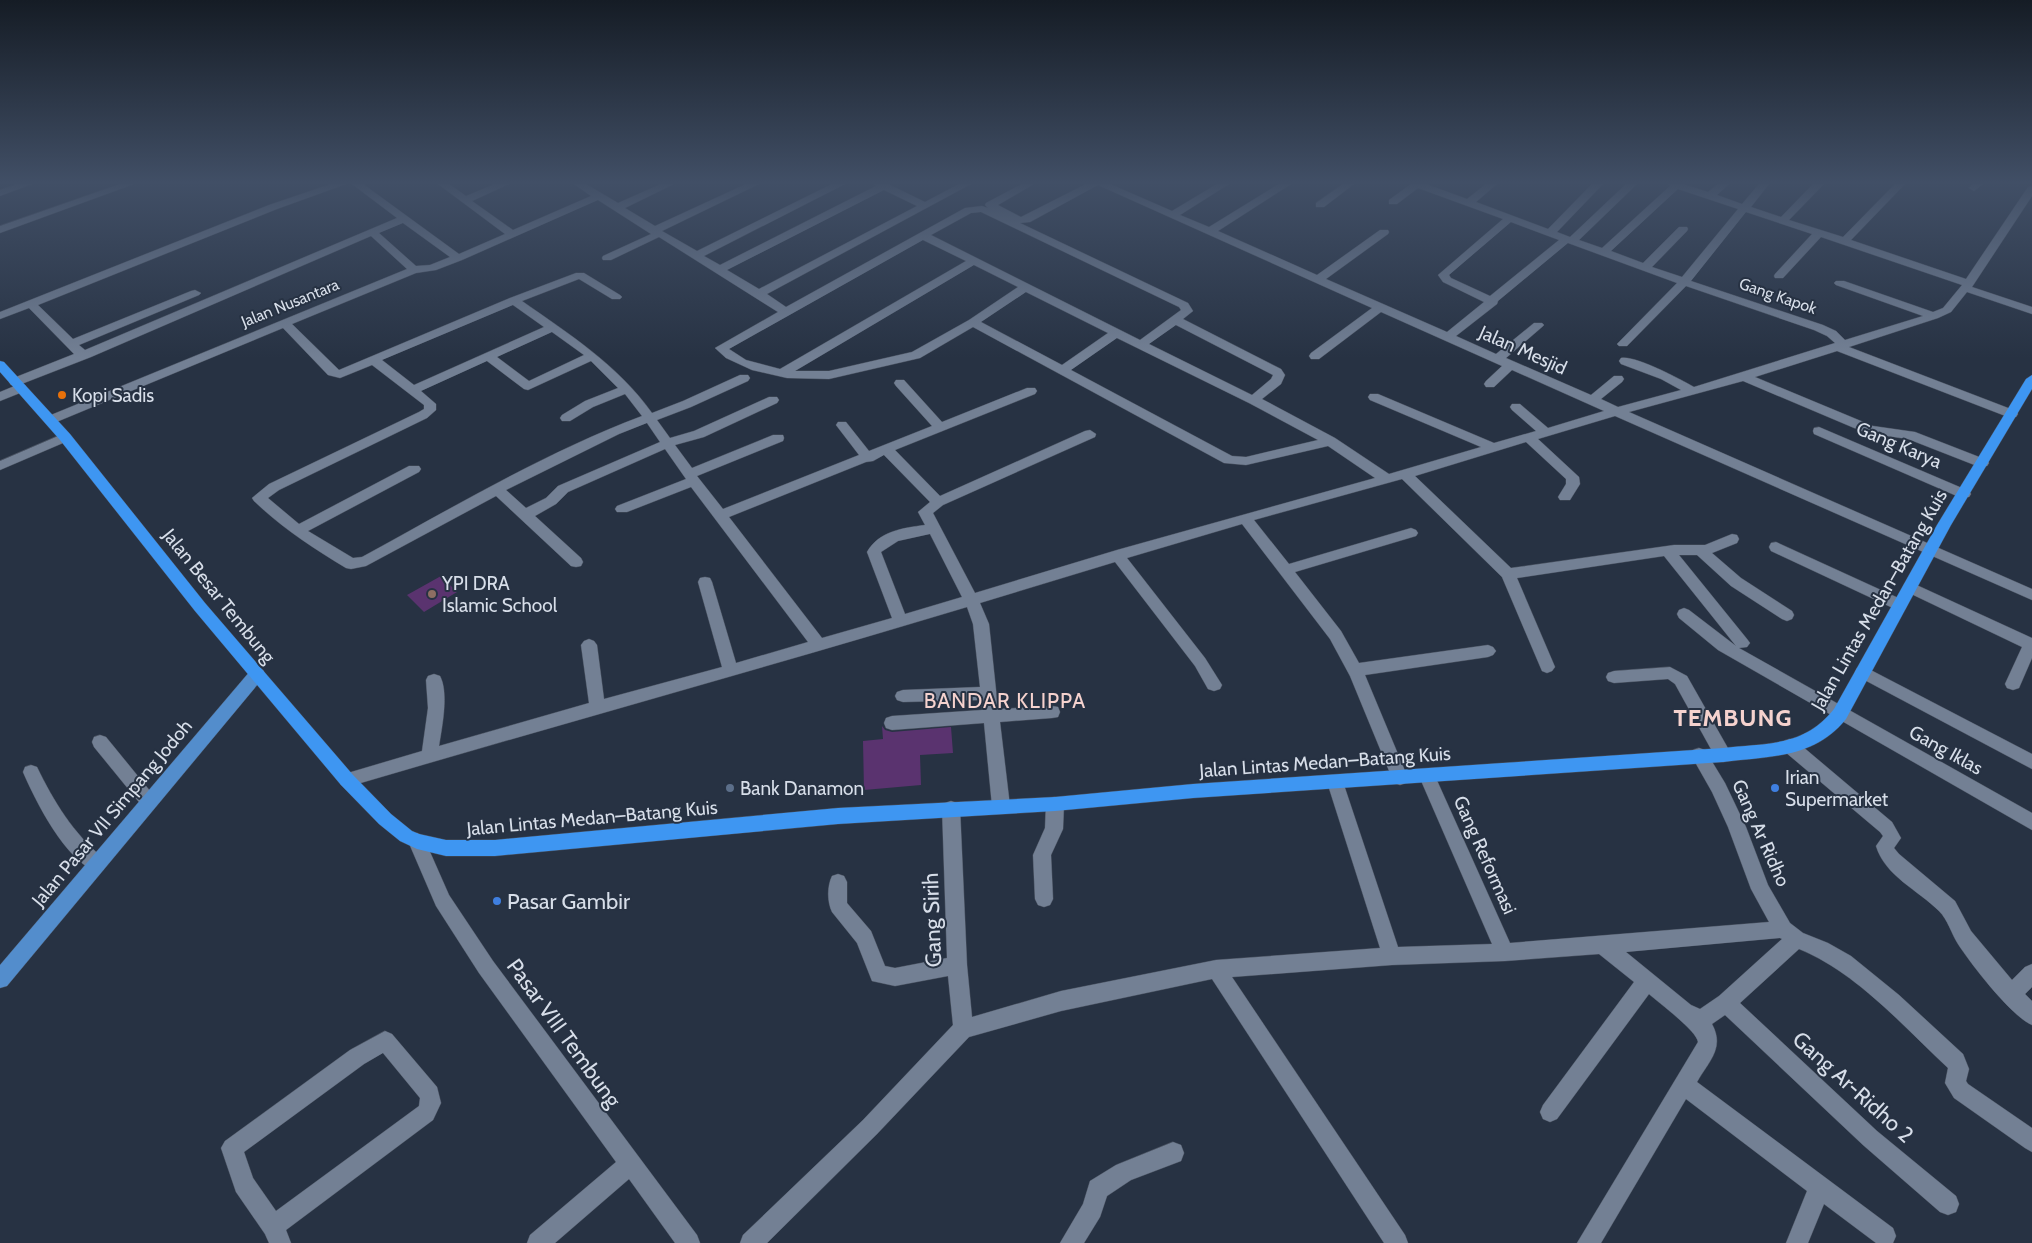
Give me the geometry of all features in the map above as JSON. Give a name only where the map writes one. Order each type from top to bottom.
[{"type":"highway","name":"Jalan Besar Tembung","points":[[8,377],[65,437],[257,674],[347,780],[385,819],[406,836],[416,841]]},
{"type":"highway","name":"Jalan Lintas Medan–Batang Kuis","points":[[416,841],[446,848],[495,848],[838,816],[951,808],[1055,804],[1193,791],[1400,778],[1699,755],[1723,755],[1790,746],[1814,738],[1830,726],[1840,714],[1930,551],[2032,379]]},
{"type":"main road","name":"Jalan Pasar VII Simpang Jodoh","points":[[3,969],[97,864],[257,674]]},
{"type":"street","points":[[0,316],[185,242]]},
{"type":"street","points":[[0,397],[8,377],[84,354],[348,242]]},
{"type":"street","points":[[383,242],[414,270]]},
{"type":"street","points":[[437,242],[458,258]]},
{"type":"street","name":"Jalan Nusantara","points":[[50,420],[414,270],[432,268],[494,242]]},
{"type":"street","points":[[607,258],[637,242]]},
{"type":"street","points":[[672,242],[785,311]]},
{"type":"street","points":[[696,256],[724,242]]},
{"type":"street","points":[[719,270],[774,242]]},
{"type":"street","points":[[758,294],[857,242]]},
{"type":"street","points":[[913,242],[721,348],[744,365],[816,376],[829,375],[906,358],[924,351],[1026,287]]},
{"type":"street","points":[[936,242],[1253,400],[1330,442],[1385,478]]},
{"type":"street","points":[[1051,242],[1184,305],[1187,309],[1186,311],[1141,345]]},
{"type":"street","name":"Jalan Mesjid","points":[[1232,242],[2032,595]]},
{"type":"street","points":[[1318,280],[1370,242]]},
{"type":"street","points":[[1482,242],[1444,275],[1447,280],[1492,302]]},
{"type":"street","points":[[1448,337],[1567,242]]},
{"type":"street","name":"Gang Kapok","points":[[1575,242],[1684,282],[1821,328],[1838,338],[1839,345],[2012,414]]},
{"type":"street","points":[[1603,252],[1614,242]]},
{"type":"street","points":[[1644,268],[1669,242]]},
{"type":"street","points":[[1623,344],[1684,282],[1716,242]]},
{"type":"street","points":[[1779,276],[1811,242]]},
{"type":"street","points":[[1848,242],[2032,311]]},
{"type":"street","points":[[347,780],[597,707],[731,671],[1117,555],[1692,391],[1934,316],[1947,310],[1996,242]]},
{"type":"street","points":[[784,372],[974,261]]},
{"type":"street","points":[[284,323],[334,373],[340,374],[514,300],[580,275],[616,297]]},
{"type":"street","points":[[1840,282],[1934,316]]},
{"type":"street","points":[[70,345],[195,293]]},
{"type":"street","points":[[514,300],[592,356],[627,390],[818,644]]},
{"type":"street","points":[[30,304],[70,345],[84,354]]},
{"type":"street","points":[[1315,356],[1380,307]]},
{"type":"street","points":[[1175,320],[1277,372],[1279,375],[1277,381],[1253,400]]},
{"type":"street","points":[[973,322],[1229,460],[1246,461],[1330,442]]},
{"type":"street","points":[[1497,359],[1538,325]]},
{"type":"street","points":[[413,390],[552,328]]},
{"type":"street","points":[[1062,370],[1116,333]]},
{"type":"street","points":[[488,356],[528,386],[592,356]]},
{"type":"street","points":[[374,360],[430,404],[432,406],[427,413],[274,486],[260,496],[261,500],[276,515],[315,543],[351,564],[366,561],[497,489],[614,431],[687,404],[744,378]]},
{"type":"street","points":[[1625,361],[1664,376],[1692,391]]},
{"type":"street","points":[[1490,384],[1510,365]]},
{"type":"street","points":[[1743,376],[1871,430],[1910,435],[1982,463]]},
{"type":"street","points":[[1591,401],[1618,379]]},
{"type":"street","points":[[900,383],[941,428]]},
{"type":"street","points":[[566,418],[590,404],[627,390]]},
{"type":"street","points":[[721,515],[868,458],[1031,391]]},
{"type":"street","points":[[1374,397],[1494,448]]},
{"type":"street","points":[[525,515],[545,505],[563,489],[668,443],[699,434],[773,400]]},
{"type":"street","points":[[1516,407],[1546,433]]},
{"type":"street","points":[[842,425],[868,458]]},
{"type":"street","name":"Gang Karya","points":[[1819,431],[1964,494]]},
{"type":"street","points":[[1001,806],[983,632],[971,599],[925,512],[938,502],[1090,434]]},
{"type":"street","points":[[0,466],[65,437]]},
{"type":"street","points":[[622,509],[778,438]]},
{"type":"street","points":[[1529,438],[1572,477],[1573,484],[1565,497]]},
{"type":"street","points":[[887,450],[938,502]]},
{"type":"street","points":[[299,530],[414,469]]},
{"type":"street","points":[[1405,474],[1508,574],[1547,667]]},
{"type":"street","points":[[497,489],[576,562]]},
{"type":"street","points":[[1245,518],[1336,635],[1354,670],[1400,778]]},
{"type":"street","points":[[900,620],[874,552],[879,544],[888,539],[934,528]]},
{"type":"street","points":[[1286,570],[1411,533]]},
{"type":"street","points":[[1508,574],[1668,551],[1711,549],[1732,539]]},
{"type":"street","points":[[1776,547],[1900,605]]},
{"type":"street","points":[[1700,550],[1736,582],[1787,615]]},
{"type":"street","points":[[1668,551],[1742,643]]},
{"type":"street","points":[[1117,555],[1200,662],[1214,685]]},
{"type":"street","points":[[705,582],[731,671]]},
{"type":"street","points":[[1910,587],[2031,645],[2014,684]]},
{"type":"street","name":"Gang Iklas","points":[[1684,614],[1724,646],[2032,822]]},
{"type":"street","points":[[589,645],[597,707]]},
{"type":"street","points":[[1354,670],[1488,651]]},
{"type":"street","points":[[1863,672],[2032,762]]},
{"type":"street","points":[[1614,677],[1670,673],[1676,676],[1681,680],[1723,755]]},
{"type":"street","points":[[430,756],[436,708],[434,680]]},
{"type":"street","points":[[903,696],[989,692]]},
{"type":"street","points":[[892,723],[1052,712]]},
{"type":"street","points":[[100,742],[149,802]]},
{"type":"street","points":[[1790,746],[1886,826],[1892,838],[1885,846],[1887,854],[1946,905],[1973,949],[2011,995],[2032,1016]]},
{"type":"street","name":"Gang Ar Ridho","points":[[1699,755],[1719,788],[1737,827],[1760,889],[1790,934]]},
{"type":"street","points":[[31,772],[45,802],[84,854],[97,864]]},
{"type":"street","name":"Gang Reformasi","points":[[1426,776],[1505,952]]},
{"type":"street","points":[[1335,782],[1392,956]]},
{"type":"street","points":[[1044,899],[1042,855],[1046,843],[1054,830],[1055,804]]},
{"type":"street","name":"Gang Sirih","points":[[951,808],[957,965],[963,1029]]},
{"type":"street","name":"Pasar VIII Tembung","points":[[416,841],[442,900],[486,967],[689,1243]]},
{"type":"street","points":[[838,882],[838,906],[864,937],[879,974],[895,977],[957,965]]},
{"type":"street","points":[[1689,1015],[1702,1019],[1726,1003],[1790,934]]},
{"type":"street","points":[[751,1243],[870,1127],[963,1029],[1061,1001],[1216,969],[1392,956],[1505,952],[1790,934],[1844,962],[1892,1002],[1956,1061],[1959,1070],[1955,1083],[1961,1092],[2032,1141]]},
{"type":"street","points":[[1588,1243],[1708,1044],[1709,1038],[1705,1031],[1689,1015],[1602,945]]},
{"type":"street","points":[[1216,969],[1397,1243]]},
{"type":"street","points":[[2011,995],[2032,973]]},
{"type":"street","points":[[1550,1112],[1647,980]]},
{"type":"street","name":"Gang Ar-Ridho 2","points":[[1726,1003],[1863,1131],[1948,1204]]},
{"type":"street","points":[[385,1041],[430,1094],[431,1103],[426,1113],[276,1235],[244,1184],[232,1148],[357,1057],[385,1041]]},
{"type":"street","points":[[1683,1084],[1885,1236]]},
{"type":"street","points":[[1071,1243],[1092,1209],[1098,1189],[1117,1176],[1173,1153]]},
{"type":"street","points":[[538,1243],[630,1164]]},
{"type":"street","points":[[1797,1243],[1820,1187]]},
{"type":"building","name":"YPI DRA Islamic School","points":[[441,576],[457,592],[424,612],[407,595]]},
{"type":"building","points":[[882,726],[885,730],[892,732],[951,727],[953,753],[920,755],[921,785],[864,790],[863,741],[883,739]]},
{"type":"place","name":"Kopi Sadis","points":[[62,395]]},
{"type":"place","name":"YPI DRA Islamic School","points":[[432,594]]},
{"type":"place","name":"Bank Danamon","points":[[730,788]]},
{"type":"place","name":"Irian Supermarket","points":[[1775,788]]},
{"type":"place","name":"Pasar Gambir","points":[[497,901]]},
{"type":"district","name":"BANDAR KLIPPA","points":[[1005,700]]},
{"type":"district","name":"TEMBUNG","points":[[1733,717]]}]
